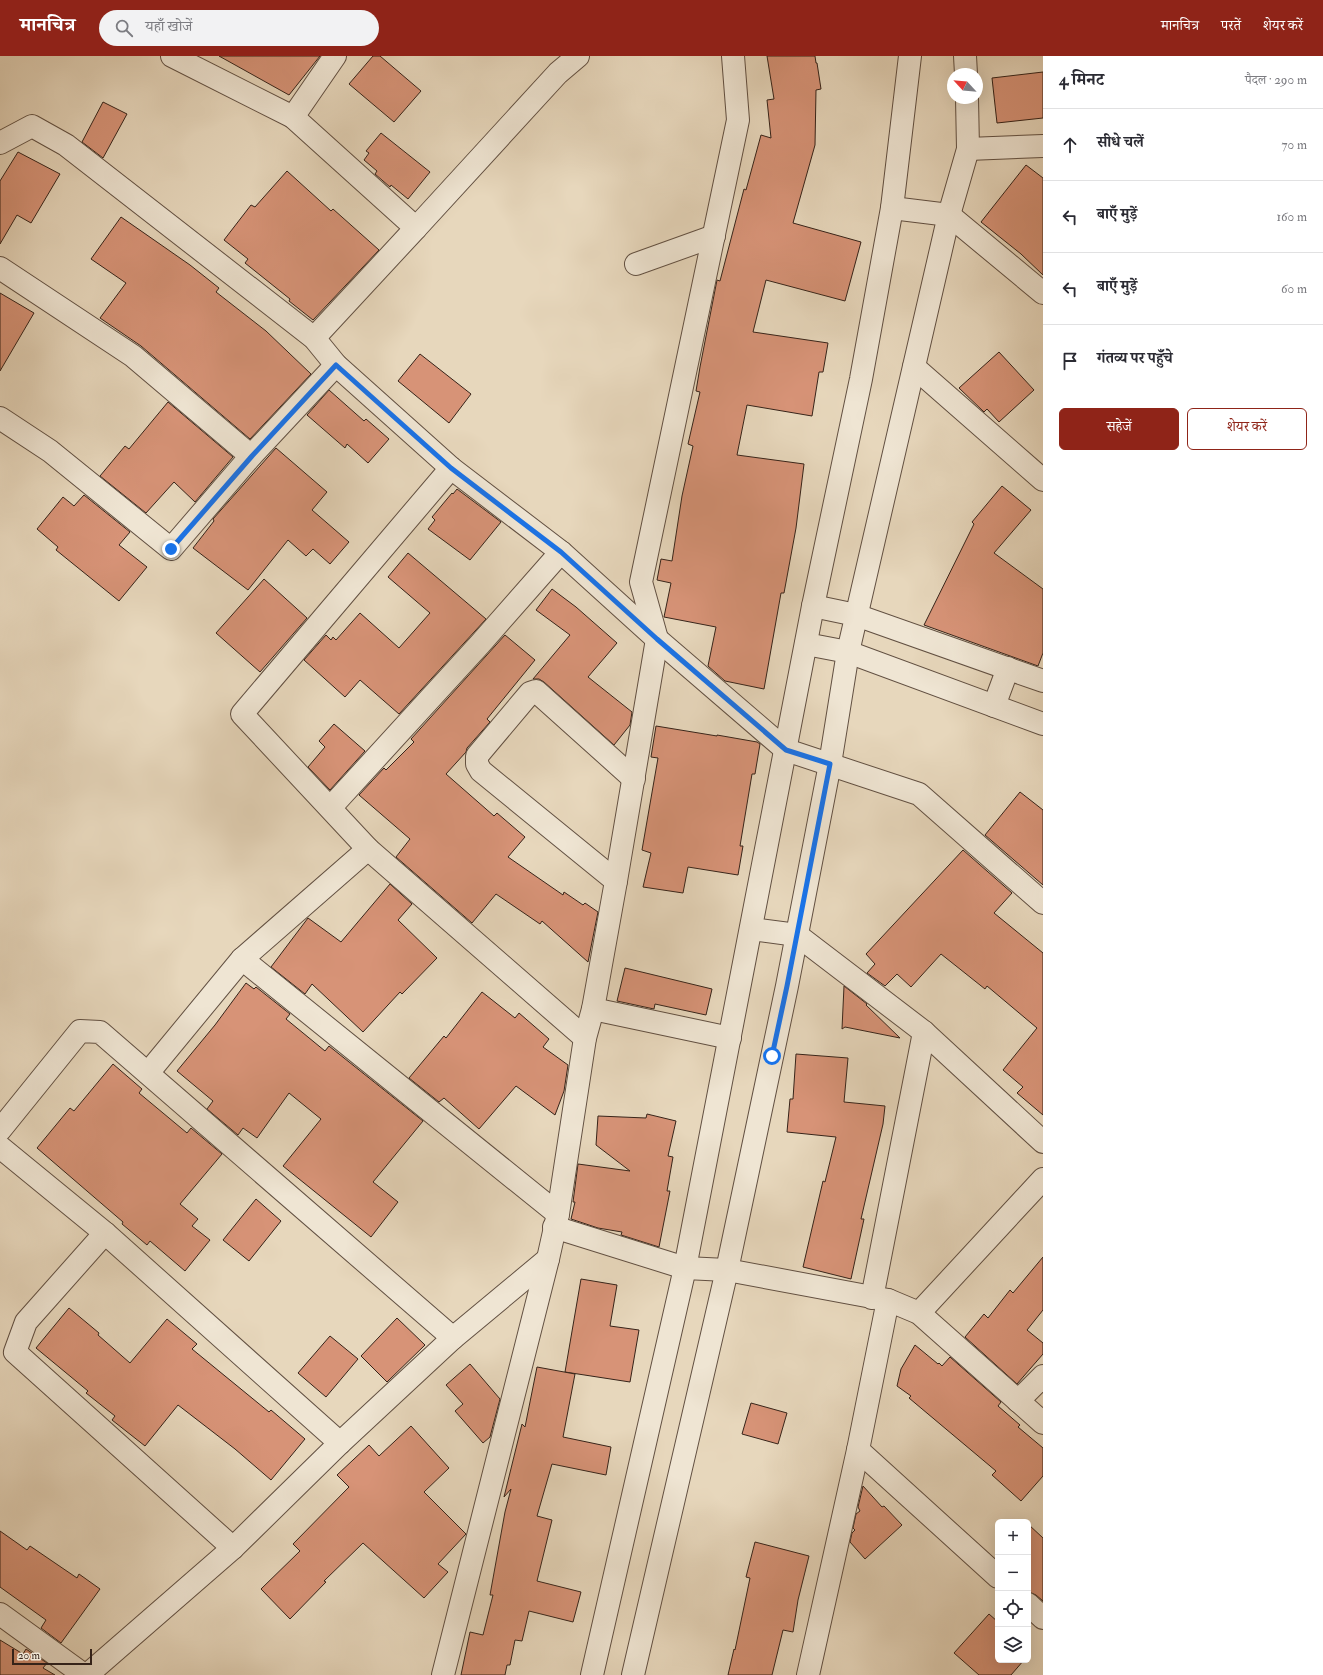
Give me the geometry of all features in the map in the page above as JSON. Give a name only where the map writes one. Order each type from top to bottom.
[{"type":"street","points":[[172,56],[293,117],[416,228]]},
{"type":"street","points":[[293,117],[335,56]]},
{"type":"street","points":[[314,338],[558,73],[578,56]]},
{"type":"street","points":[[444,1675],[548,1259],[556,1221],[585,1038],[593,1009],[657,639],[641,582],[738,120],[733,56]]},
{"type":"street","points":[[592,1675],[685,1268],[813,606],[861,379],[892,208],[910,56]]},
{"type":"street","points":[[965,56],[966,68]]},
{"type":"street","points":[[633,1675],[726,1270],[797,935],[830,764],[848,652],[856,615],[950,215],[968,149],[966,104]]},
{"type":"street","points":[[0,143],[32,126],[66,145],[314,338],[336,365],[451,468],[561,552],[657,639],[786,750],[919,794],[1043,903]]},
{"type":"street","points":[[968,149],[1043,146]]},
{"type":"street","points":[[892,208],[950,215],[1043,293]]},
{"type":"street","points":[[636,264],[714,236]]},
{"type":"street","points":[[0,268],[133,356],[252,456]]},
{"type":"street","points":[[0,418],[50,452],[171,549],[252,456],[336,365]]},
{"type":"street","points":[[914,367],[1043,480]]},
{"type":"street","points":[[451,468],[242,714],[331,807],[368,849],[585,1038]]},
{"type":"street","points":[[331,807],[480,644],[561,552]]},
{"type":"street","points":[[813,606],[856,615],[1043,681]]},
{"type":"street","points":[[806,644],[848,652],[1043,724]]},
{"type":"street","points":[[994,706],[1008,668]]},
{"type":"street","points":[[616,881],[481,771],[477,764],[477,756],[530,693],[536,691],[634,779]]},
{"type":"street","points":[[148,1073],[242,959],[368,849]]},
{"type":"street","points":[[751,929],[797,935],[924,1032],[1043,1142]]},
{"type":"street","points":[[242,959],[556,1221],[685,1268],[726,1270],[880,1299],[919,1313],[1043,1423]]},
{"type":"street","points":[[593,1009],[730,1038]]},
{"type":"street","points":[[0,1130],[80,1031],[100,1032],[454,1338]]},
{"type":"street","points":[[808,1675],[858,1450],[880,1299],[924,1032]]},
{"type":"street","points":[[0,1147],[105,1233],[340,1443]]},
{"type":"street","points":[[919,1313],[1043,1179]]},
{"type":"street","points":[[105,1233],[26,1322],[15,1352],[233,1548]]},
{"type":"street","points":[[87,1675],[233,1548],[340,1443],[454,1338],[548,1259]]},
{"type":"street","points":[[1018,1402],[1043,1376]]},
{"type":"street","points":[[858,1450],[995,1574]]},
{"type":"street","points":[[1031,1607],[1043,1618]]},
{"type":"street","points":[[0,1614],[84,1675]]},
{"type":"building","points":[[219,56],[320,56],[289,95]]},
{"type":"building","points":[[373,56],[380,56],[421,91],[394,122],[349,84]]},
{"type":"building","points":[[767,56],[815,56],[817,63],[821,89],[816,90],[815,145],[793,223],[861,242],[845,301],[766,280],[753,332],[828,343],[823,372],[819,372],[812,416],[747,405],[737,455],[804,464],[796,528],[784,593],[781,593],[764,689],[725,681],[708,666],[716,627],[664,617],[671,583],[657,580],[661,559],[672,561],[682,496],[693,446],[688,444],[700,392],[696,391],[717,280],[720,281],[744,189],[746,190],[761,135],[771,138],[767,100],[774,99]]},
{"type":"building","points":[[1043,72],[1043,118],[997,123],[992,78]]},
{"type":"building","points":[[103,102],[127,114],[103,158],[82,142]]},
{"type":"building","points":[[381,133],[430,172],[408,199],[391,185],[390,187],[375,174],[377,171],[364,160],[369,153],[366,151]]},
{"type":"building","points":[[18,152],[60,174],[31,223],[17,215],[0,244],[0,181]]},
{"type":"building","points":[[1026,165],[1043,178],[1043,275],[1021,254],[981,222]]},
{"type":"building","points":[[287,171],[331,211],[333,209],[379,250],[313,320],[289,301],[290,299],[245,263],[248,259],[224,240],[251,205],[255,207]]},
{"type":"building","points":[[121,217],[190,265],[219,288],[216,292],[266,331],[311,374],[250,439],[141,346],[100,318],[126,283],[91,259]]},
{"type":"building","points":[[0,293],[34,313],[0,371]]},
{"type":"building","points":[[999,352],[1034,390],[999,422],[987,409],[984,412],[959,388]]},
{"type":"building","points":[[420,354],[471,394],[449,423],[398,381]]},
{"type":"building","points":[[329,390],[364,421],[366,419],[389,439],[368,463],[347,444],[345,448],[307,415]]},
{"type":"building","points":[[168,402],[233,457],[195,502],[174,482],[146,513],[100,476],[125,446],[129,449]]},
{"type":"building","points":[[276,448],[327,492],[312,510],[349,542],[330,564],[313,549],[306,556],[288,540],[248,590],[193,548],[214,521],[213,519]]},
{"type":"building","points":[[1002,486],[1031,510],[994,553],[1043,589],[1043,653],[1038,666],[924,625],[974,524],[972,522]]},
{"type":"building","points":[[457,489],[501,522],[470,560],[428,529],[435,520],[432,517]]},
{"type":"building","points":[[84,495],[130,532],[119,545],[147,567],[119,601],[56,550],[58,547],[37,529],[63,497],[74,506]]},
{"type":"building","points":[[408,553],[486,619],[399,714],[360,680],[345,697],[304,660],[326,635],[331,640],[333,637],[336,640],[360,613],[399,648],[430,613],[388,577]]},
{"type":"building","points":[[264,579],[307,618],[260,672],[216,633]]},
{"type":"building","points":[[552,589],[576,607],[617,643],[588,677],[632,712],[630,725],[614,745],[544,682],[539,679],[533,679],[570,635],[536,610]]},
{"type":"building","points":[[505,635],[535,660],[487,719],[490,722],[446,774],[494,816],[497,813],[525,837],[508,857],[563,895],[564,892],[583,905],[585,903],[598,912],[588,962],[542,921],[540,924],[496,894],[472,923],[396,857],[410,839],[359,795],[384,768],[386,770],[414,742],[411,739]]},
{"type":"building","points":[[334,724],[365,751],[330,790],[308,767],[325,747],[319,741]]},
{"type":"building","points":[[656,726],[717,735],[757,742],[760,744],[755,774],[752,774],[740,846],[743,846],[738,875],[688,867],[683,893],[643,887],[651,853],[642,850],[658,758],[651,757]]},
{"type":"building","points":[[1020,792],[1043,810],[1043,885],[985,835]]},
{"type":"building","points":[[963,850],[1012,893],[994,913],[1043,953],[1043,1115],[1017,1093],[1023,1087],[1003,1070],[1037,1028],[987,986],[985,989],[941,954],[911,987],[897,974],[885,986],[867,973],[875,964],[866,954]]},
{"type":"building","points":[[390,884],[412,904],[398,920],[437,958],[402,994],[400,992],[363,1032],[312,984],[305,994],[271,967],[308,918],[341,942]]},
{"type":"building","points":[[625,968],[712,989],[706,1015],[655,1004],[654,1009],[617,1001]]},
{"type":"building","points":[[246,983],[254,989],[256,987],[290,1014],[286,1019],[325,1051],[329,1046],[423,1121],[373,1182],[398,1202],[371,1237],[283,1166],[321,1119],[289,1093],[257,1138],[243,1128],[238,1135],[207,1109],[213,1101],[177,1071],[215,1025]]},
{"type":"building","points":[[844,986],[867,1004],[866,1005],[900,1038],[845,1027],[842,1029]]},
{"type":"building","points":[[482,992],[515,1018],[519,1013],[549,1039],[543,1047],[568,1065],[564,1091],[555,1115],[516,1086],[479,1129],[444,1098],[439,1102],[409,1078],[444,1036],[446,1038]]},
{"type":"building","points":[[796,1054],[848,1058],[844,1102],[885,1106],[883,1124],[861,1219],[864,1219],[851,1279],[803,1267],[823,1181],[825,1182],[836,1137],[787,1132],[790,1099],[793,1099]]},
{"type":"building","points":[[113,1064],[142,1089],[139,1093],[187,1133],[191,1128],[222,1154],[180,1204],[198,1219],[192,1226],[210,1240],[185,1271],[150,1241],[147,1245],[122,1224],[123,1222],[37,1148],[70,1108],[74,1111]]},
{"type":"building","points":[[647,1114],[676,1121],[668,1156],[673,1157],[667,1191],[670,1191],[659,1247],[621,1235],[622,1232],[598,1228],[571,1219],[575,1202],[573,1202],[578,1164],[630,1171],[596,1145],[598,1116],[646,1118]]},
{"type":"building","points":[[256,1199],[281,1221],[249,1261],[223,1240]]},
{"type":"building","points":[[1043,1257],[1043,1310],[1027,1330],[1043,1343],[1043,1354],[1017,1384],[965,1337],[984,1314],[988,1318],[1010,1290],[1013,1293]]},
{"type":"building","points":[[581,1279],[617,1285],[610,1326],[639,1330],[630,1382],[565,1372]]},
{"type":"building","points":[[69,1308],[99,1333],[98,1335],[130,1363],[167,1319],[197,1344],[192,1349],[269,1412],[271,1410],[305,1439],[271,1480],[235,1449],[178,1405],[145,1446],[112,1420],[115,1416],[86,1393],[88,1391],[36,1348]]},
{"type":"building","points":[[397,1318],[425,1345],[387,1382],[361,1356]]},
{"type":"building","points":[[330,1336],[358,1359],[326,1397],[298,1373]]},
{"type":"building","points":[[915,1345],[942,1366],[950,1357],[1001,1402],[998,1406],[1020,1425],[1018,1427],[1043,1448],[1043,1476],[1021,1501],[992,1475],[996,1471],[909,1398],[911,1396],[897,1386],[901,1369]]},
{"type":"building","points":[[470,1364],[500,1399],[490,1437],[483,1443],[455,1411],[463,1404],[446,1385]]},
{"type":"building","points":[[537,1367],[575,1374],[563,1437],[611,1447],[606,1475],[552,1464],[537,1516],[552,1520],[537,1581],[581,1592],[573,1622],[529,1611],[522,1641],[515,1640],[510,1665],[507,1665],[505,1675],[461,1675],[470,1632],[483,1635],[493,1595],[490,1595],[505,1512],[511,1489],[504,1497],[522,1424],[525,1427]]},
{"type":"building","points":[[751,1403],[787,1413],[778,1444],[742,1434]]},
{"type":"building","points":[[411,1426],[449,1468],[424,1492],[466,1534],[438,1564],[448,1572],[424,1598],[363,1543],[324,1581],[326,1582],[290,1619],[261,1589],[300,1551],[293,1544],[349,1487],[337,1475],[369,1445],[379,1456]]},
{"type":"building","points":[[863,1486],[882,1507],[884,1506],[902,1525],[865,1559],[850,1542],[852,1533],[855,1530],[853,1528],[856,1514],[860,1511],[858,1507]]},
{"type":"building","points":[[1031,1527],[1043,1538],[1043,1601],[1031,1593]]},
{"type":"building","points":[[0,1531],[27,1550],[30,1546],[77,1578],[79,1574],[100,1589],[61,1643],[41,1628],[46,1620],[0,1587]]},
{"type":"building","points":[[755,1542],[809,1556],[798,1600],[793,1632],[783,1630],[772,1675],[728,1675],[734,1649],[735,1650],[750,1578],[746,1577]]},
{"type":"building","points":[[989,1614],[995,1619],[995,1663],[1021,1663],[1011,1675],[979,1675],[954,1653]]},
{"type":"building","points":[[0,1640],[23,1654],[26,1649],[47,1663],[43,1668],[55,1675],[0,1675]]},
{"type":"route","points":[[171,549],[252,456],[336,365],[451,468],[561,552],[657,639],[786,750],[830,764],[772,1056]]}]
